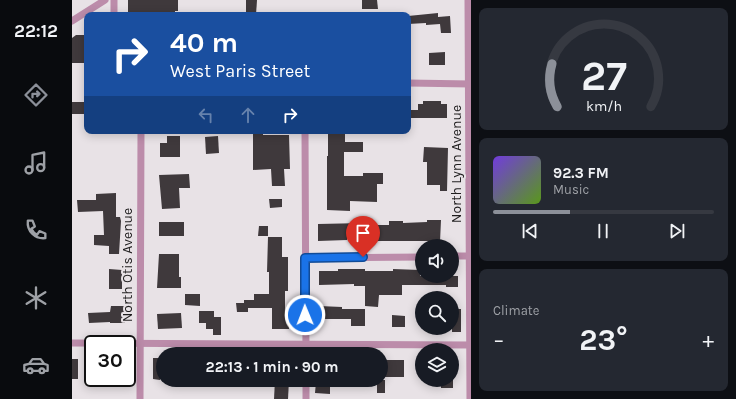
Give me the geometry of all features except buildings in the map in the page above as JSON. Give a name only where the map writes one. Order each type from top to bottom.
[{"type":"street","points":[[87,12],[105,0]]},
{"type":"street","points":[[114,0],[114,12]]},
{"type":"street","name":"North Lynn Avenue","points":[[468,0],[470,84],[470,399]]},
{"type":"street","points":[[72,22],[84,14]]},
{"type":"street","points":[[411,83],[470,84]]},
{"type":"street","name":"North Otis Avenue","points":[[140,134],[140,399]]},
{"type":"street","points":[[305,134],[306,344]]},
{"type":"street","points":[[305,258],[415,256]]},
{"type":"street","points":[[459,256],[470,256]]},
{"type":"street","points":[[72,343],[471,345]]},
{"type":"street","points":[[306,387],[306,399]]},
{"type":"route","points":[[305,315],[305,258],[363,257]]}]
